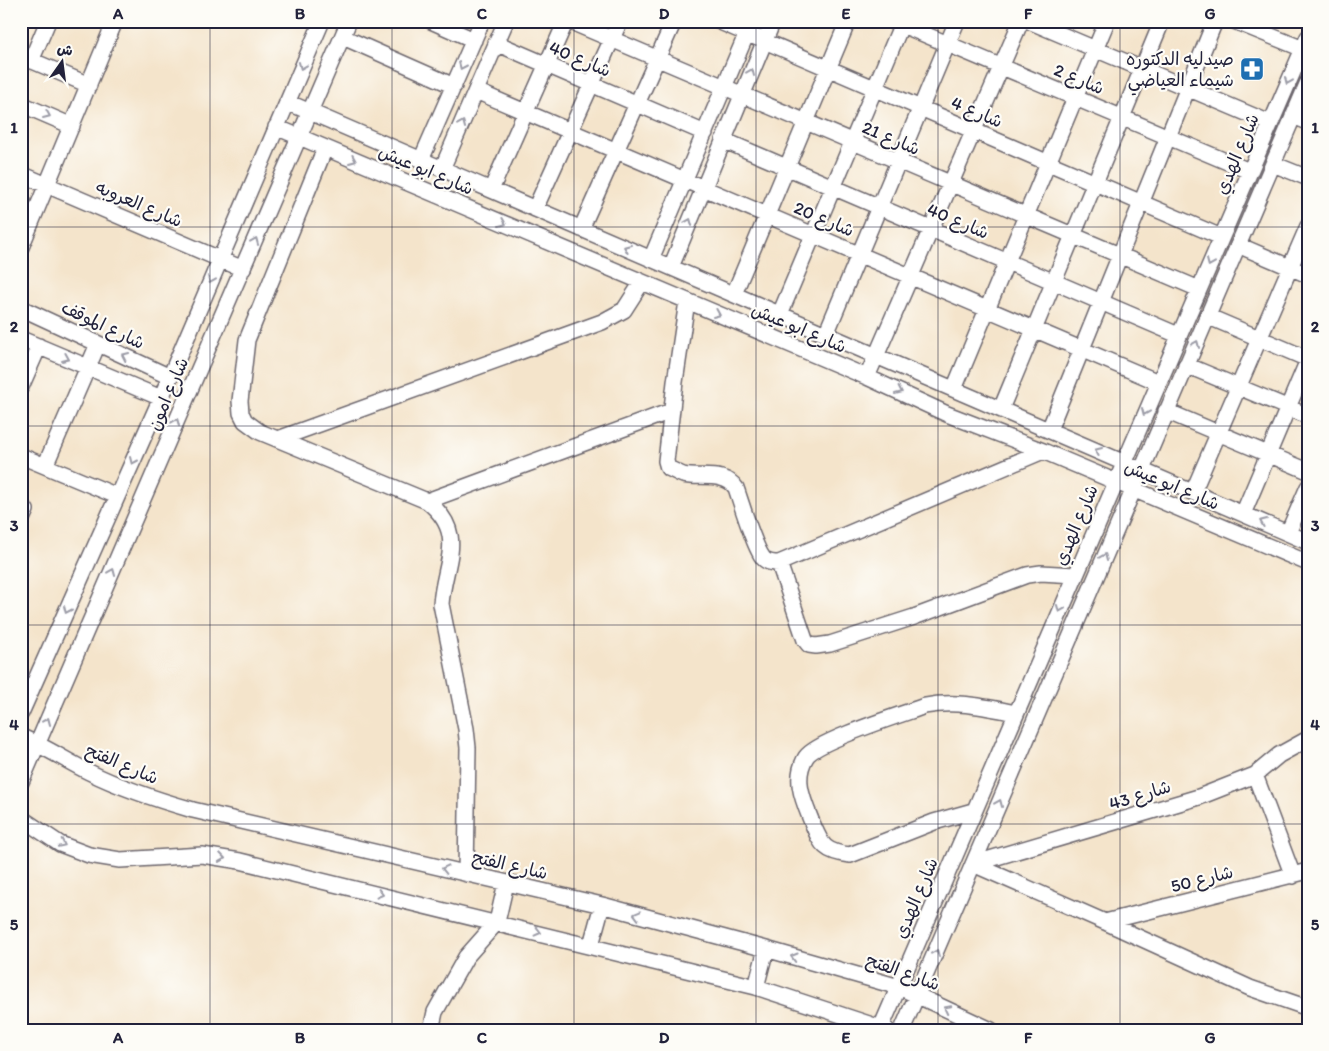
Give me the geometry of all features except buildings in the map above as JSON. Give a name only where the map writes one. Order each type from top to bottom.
[{"type":"street","points":[[48,21],[26,58],[89,85]]},
{"type":"street","points":[[23,236],[47,185],[115,21]]},
{"type":"street","name":"شارع امون","points":[[21,713],[161,398],[322,21]]},
{"type":"street","name":"شارع امون","points":[[21,782],[350,21]]},
{"type":"street","points":[[431,21],[474,40]]},
{"type":"street","points":[[421,160],[482,21]]},
{"type":"street","points":[[442,169],[506,21]]},
{"type":"street","points":[[490,190],[567,21]]},
{"type":"street","name":"شارع 21","points":[[567,21],[1198,289]]},
{"type":"street","points":[[536,209],[620,21]]},
{"type":"street","points":[[581,229],[674,21]]},
{"type":"street","name":"شارع 4","points":[[718,21],[749,27],[764,41],[1221,237]]},
{"type":"street","points":[[667,292],[703,188],[772,21]]},
{"type":"street","points":[[734,294],[848,21]]},
{"type":"street","points":[[826,334],[957,21]]},
{"type":"street","points":[[867,377],[1021,21]]},
{"type":"street","points":[[1030,21],[1270,123]]},
{"type":"street","points":[[954,389],[1107,21]]},
{"type":"street","points":[[1001,409],[1162,21]]},
{"type":"street","points":[[1049,430],[1215,21]]},
{"type":"street","points":[[1234,21],[1306,46]]},
{"type":"street","points":[[780,314],[875,88],[899,22]]},
{"type":"street","name":"شارع 2","points":[[899,22],[1249,171]]},
{"type":"street","points":[[652,259],[749,27]]},
{"type":"street","points":[[343,37],[454,86]]},
{"type":"street","name":"شارع 40","points":[[496,43],[705,133]]},
{"type":"street","name":"شارع الهدي","points":[[883,1029],[899,987],[1178,335],[1270,123],[1306,46]]},
{"type":"street","name":"شارع الهدي","points":[[902,1030],[1308,82]]},
{"type":"street","name":"شارع 20","points":[[476,92],[1158,382]]},
{"type":"street","name":"شارع ابو عيش","points":[[287,102],[1308,542]]},
{"type":"street","points":[[21,104],[72,126]]},
{"type":"street","points":[[1293,116],[1308,122]]},
{"type":"street","name":"شارع ابو عيش","points":[[276,127],[867,377],[947,414],[1043,451],[1308,563]]},
{"type":"street","name":"شارع 40","points":[[723,140],[1178,335]]},
{"type":"street","points":[[325,148],[247,340],[240,401],[242,413],[245,421],[252,427],[427,501],[437,510],[446,523],[451,550],[442,589],[441,604],[466,729],[468,748],[466,874]]},
{"type":"street","points":[[1273,164],[1308,178]]},
{"type":"street","name":"شارع العروبه","points":[[21,174],[243,268]]},
{"type":"street","points":[[1193,492],[1308,226]]},
{"type":"street","points":[[1238,245],[1308,274]]},
{"type":"street","points":[[278,439],[602,322],[624,310],[642,282]]},
{"type":"street","points":[[687,301],[671,411],[666,461],[668,468],[683,475],[722,478],[733,483],[759,552],[766,561],[779,563],[1043,451]]},
{"type":"street","name":"شارع الموقف","points":[[21,308],[170,377]]},
{"type":"street","points":[[1208,316],[1308,360],[1243,514]]},
{"type":"street","points":[[21,339],[161,398]]},
{"type":"street","points":[[45,466],[98,344]]},
{"type":"street","points":[[21,387],[39,346]]},
{"type":"street","points":[[1186,365],[1308,416]]},
{"type":"street","points":[[427,501],[671,411]]},
{"type":"street","points":[[1166,411],[1308,471]]},
{"type":"street","points":[[21,456],[118,496]]},
{"type":"street","points":[[1288,533],[1308,487]]},
{"type":"street","points":[[779,563],[805,640],[809,645],[816,646],[830,644],[914,617],[1027,575],[1042,573],[1075,575]]},
{"type":"street","points":[[974,811],[934,822],[850,855],[839,853],[821,843],[800,793],[799,774],[806,756],[823,744],[925,706],[941,703],[969,704],[1016,713]]},
{"type":"street","name":"شارع الفتح","points":[[21,737],[38,743],[88,772],[140,794],[193,810],[602,906],[766,948],[899,987],[992,1030]]},
{"type":"street","name":"شارع 43","points":[[973,864],[1198,797],[1255,774],[1279,755],[1308,740]]},
{"type":"street","points":[[1255,774],[1301,874]]},
{"type":"street","points":[[21,818],[60,844],[89,855],[120,860],[202,855],[240,861],[497,922],[756,987],[883,1029]]},
{"type":"street","points":[[973,864],[1250,988],[1308,1008]]},
{"type":"street","name":"شارع 50","points":[[1105,922],[1301,874]]},
{"type":"street","points":[[431,1030],[435,1012],[466,957],[497,922],[506,883]]},
{"type":"street","points":[[591,945],[602,906]]},
{"type":"street","points":[[756,987],[766,948]]},
{"type":"place","name":"صيدليه الدكتوره شيماء العياضي","points":[[1252,69]]}]
